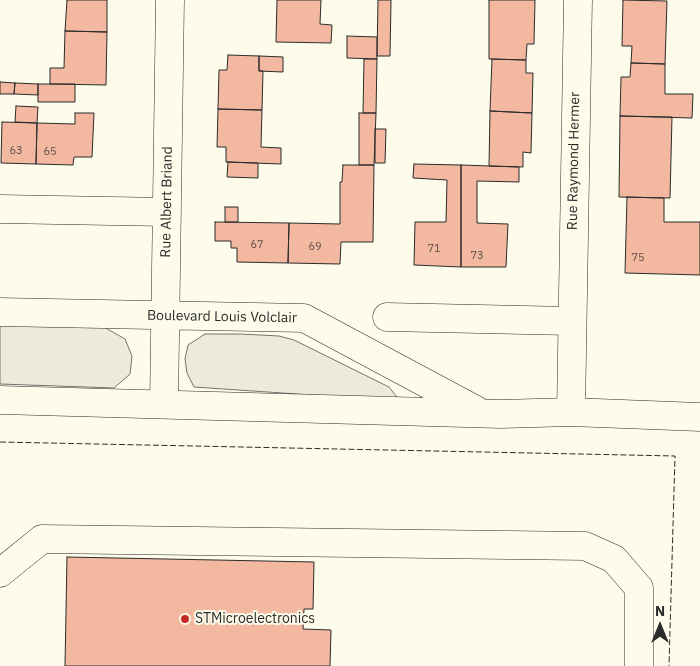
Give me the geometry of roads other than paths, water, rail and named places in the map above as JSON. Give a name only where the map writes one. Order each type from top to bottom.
[{"type":"street","name":"Rue Albert Briand","points":[[164,404],[170,0]]},
{"type":"street","name":"Rue Raymond Hermer","points":[[571,412],[571,322],[578,0]]},
{"type":"street","points":[[0,209],[167,212]]},
{"type":"street","name":"Boulevard Louis Volclair","points":[[0,312],[304,318],[480,412]]},
{"type":"street","points":[[387,317],[571,322]]},
{"type":"street","name":"Boulevard Louis Volclair","points":[[0,400],[480,412],[571,412],[700,417]]},
{"type":"street","points":[[0,572],[42,539],[585,546],[614,559],[639,588],[639,666]]},
{"type":"place","name":"STMicroelectronics","points":[[185,619]]}]
